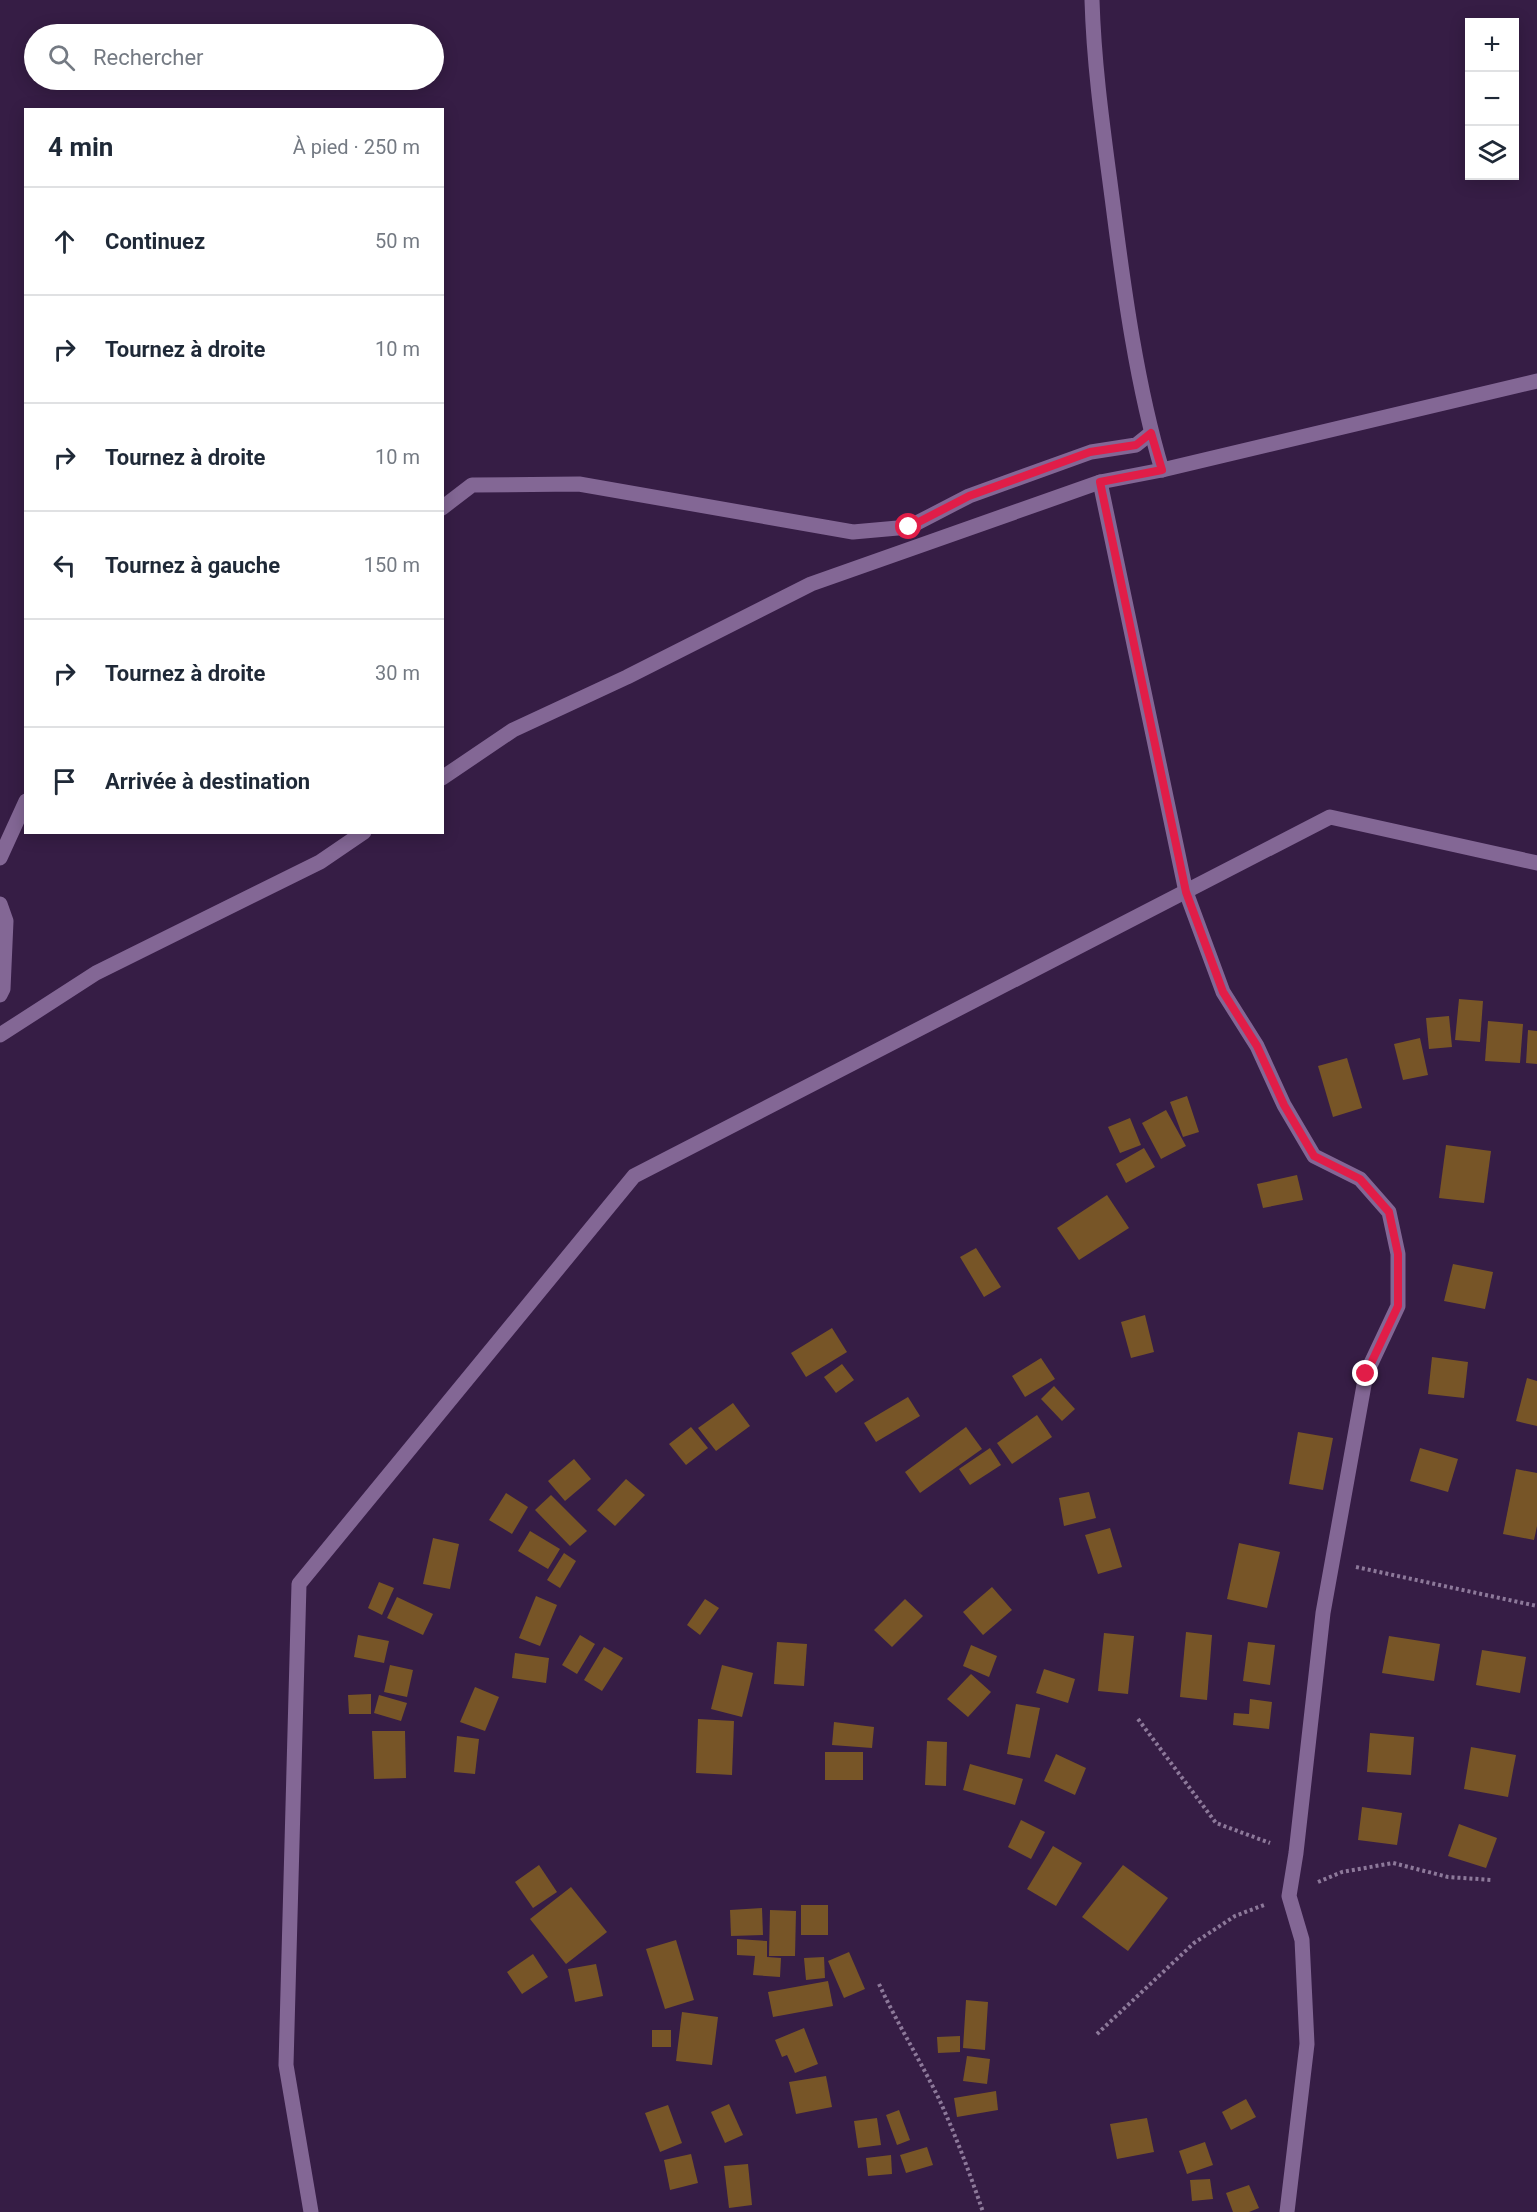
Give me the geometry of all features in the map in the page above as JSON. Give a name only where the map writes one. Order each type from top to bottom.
[{"type":"street","points":[[1092,0],[1094,56],[1122,271],[1151,433],[1162,470]]},
{"type":"street","points":[[444,777],[513,730],[627,677],[811,584],[1100,482],[1162,470],[1537,381]]},
{"type":"street","points":[[444,506],[472,485],[579,484],[853,532],[909,527],[969,496],[1090,452],[1136,445],[1151,433]]},
{"type":"street","points":[[1100,482],[1186,892],[1223,992],[1257,1046],[1284,1105],[1314,1156],[1360,1179],[1389,1212],[1398,1254],[1398,1306],[1366,1374],[1323,1613],[1296,1853],[1289,1896],[1302,1940],[1307,2043],[1287,2212]]},
{"type":"street","points":[[0,858],[24,805]]},
{"type":"street","points":[[311,2212],[286,2066],[299,1584],[634,1176],[1330,818],[1537,864]]},
{"type":"street","points":[[0,1035],[96,973],[320,862],[361,834]]},
{"type":"street","points":[[0,904],[6,921],[3,989],[0,994]]},
{"type":"path","points":[[1332,1562],[1537,1606]]},
{"type":"path","points":[[1138,1719],[1216,1823],[1296,1853]]},
{"type":"path","points":[[879,1984],[938,2097],[983,2212]]},
{"type":"building","points":[[1459,999],[1483,1001],[1480,1042],[1455,1040]]},
{"type":"building","points":[[1449,1016],[1452,1047],[1429,1049],[1426,1018]]},
{"type":"building","points":[[1488,1021],[1523,1024],[1520,1063],[1485,1061]]},
{"type":"building","points":[[1528,1030],[1537,1031],[1537,1064],[1526,1063]]},
{"type":"building","points":[[1420,1038],[1428,1075],[1403,1080],[1394,1044]]},
{"type":"building","points":[[1347,1058],[1362,1108],[1333,1117],[1318,1066]]},
{"type":"building","points":[[1187,1096],[1199,1132],[1183,1137],[1170,1102]]},
{"type":"building","points":[[1166,1110],[1186,1146],[1161,1159],[1142,1123]]},
{"type":"building","points":[[1130,1118],[1141,1145],[1120,1153],[1108,1127]]},
{"type":"building","points":[[1446,1145],[1491,1151],[1484,1203],[1439,1198]]},
{"type":"building","points":[[1144,1148],[1155,1167],[1126,1183],[1116,1164]]},
{"type":"building","points":[[1297,1175],[1303,1200],[1263,1208],[1257,1184]]},
{"type":"building","points":[[1107,1195],[1129,1228],[1079,1260],[1057,1228]]},
{"type":"building","points":[[976,1248],[1001,1287],[984,1297],[960,1257]]},
{"type":"building","points":[[1453,1264],[1493,1272],[1485,1309],[1444,1301]]},
{"type":"building","points":[[1145,1315],[1154,1352],[1131,1358],[1121,1322]]},
{"type":"building","points":[[832,1328],[847,1352],[806,1377],[791,1353]]},
{"type":"building","points":[[1432,1357],[1468,1362],[1464,1398],[1428,1394]]},
{"type":"building","points":[[1041,1358],[1055,1379],[1025,1397],[1012,1376]]},
{"type":"building","points":[[842,1364],[854,1380],[836,1393],[824,1377]]},
{"type":"building","points":[[1527,1378],[1537,1381],[1537,1426],[1516,1421]]},
{"type":"building","points":[[1054,1386],[1075,1409],[1062,1421],[1041,1399]]},
{"type":"building","points":[[908,1397],[920,1416],[876,1442],[864,1423]]},
{"type":"building","points":[[733,1403],[750,1426],[716,1451],[698,1428]]},
{"type":"building","points":[[1037,1415],[1052,1437],[1012,1464],[997,1443]]},
{"type":"building","points":[[691,1427],[708,1448],[686,1465],[669,1444]]},
{"type":"building","points":[[966,1427],[982,1449],[920,1493],[905,1472]]},
{"type":"building","points":[[1298,1432],[1333,1438],[1323,1490],[1289,1484]]},
{"type":"building","points":[[990,1448],[1001,1465],[970,1485],[959,1469]]},
{"type":"building","points":[[1420,1448],[1458,1459],[1448,1492],[1410,1481]]},
{"type":"building","points":[[574,1459],[591,1479],[565,1501],[548,1481]]},
{"type":"building","points":[[1516,1469],[1537,1473],[1537,1526],[1534,1540],[1503,1534]]},
{"type":"building","points":[[626,1479],[645,1495],[615,1526],[597,1510]]},
{"type":"building","points":[[1089,1492],[1096,1518],[1064,1526],[1059,1498]]},
{"type":"building","points":[[506,1493],[528,1507],[512,1534],[489,1520]]},
{"type":"building","points":[[551,1495],[587,1531],[570,1546],[535,1510]]},
{"type":"building","points":[[1110,1528],[1122,1567],[1098,1574],[1085,1535]]},
{"type":"building","points":[[530,1531],[560,1549],[548,1569],[518,1551]]},
{"type":"building","points":[[433,1538],[459,1544],[450,1589],[423,1584]]},
{"type":"building","points":[[1239,1543],[1280,1552],[1267,1608],[1227,1599]]},
{"type":"building","points":[[564,1553],[576,1561],[560,1588],[547,1580]]},
{"type":"building","points":[[379,1582],[394,1588],[382,1615],[368,1608]]},
{"type":"building","points":[[992,1587],[1012,1610],[983,1635],[963,1612]]},
{"type":"building","points":[[536,1596],[557,1605],[540,1646],[519,1638]]},
{"type":"building","points":[[397,1597],[433,1614],[423,1635],[387,1618]]},
{"type":"building","points":[[705,1599],[719,1608],[700,1635],[687,1625]]},
{"type":"building","points":[[905,1599],[923,1616],[892,1647],[874,1630]]},
{"type":"building","points":[[1186,1632],[1212,1635],[1207,1700],[1180,1697]]},
{"type":"building","points":[[1104,1633],[1134,1636],[1128,1694],[1098,1691]]},
{"type":"building","points":[[358,1635],[389,1641],[384,1663],[354,1657]]},
{"type":"building","points":[[580,1635],[595,1644],[577,1674],[562,1665]]},
{"type":"building","points":[[1389,1636],[1440,1644],[1434,1681],[1382,1673]]},
{"type":"building","points":[[777,1642],[807,1644],[804,1686],[774,1684]]},
{"type":"building","points":[[1248,1642],[1275,1645],[1270,1685],[1243,1681]]},
{"type":"building","points":[[971,1645],[997,1656],[989,1677],[963,1666]]},
{"type":"building","points":[[604,1647],[623,1658],[602,1691],[584,1680]]},
{"type":"building","points":[[1482,1650],[1526,1657],[1520,1693],[1476,1685]]},
{"type":"building","points":[[515,1653],[549,1658],[546,1683],[512,1678]]},
{"type":"building","points":[[390,1665],[413,1670],[407,1697],[384,1692]]},
{"type":"building","points":[[722,1665],[753,1673],[742,1717],[711,1709]]},
{"type":"building","points":[[1044,1669],[1075,1679],[1068,1703],[1036,1693]]},
{"type":"building","points":[[971,1674],[991,1692],[968,1717],[947,1699]]},
{"type":"building","points":[[475,1687],[499,1697],[485,1731],[460,1722]]},
{"type":"building","points":[[371,1694],[371,1714],[349,1714],[348,1695]]},
{"type":"building","points":[[379,1695],[407,1703],[401,1721],[374,1713]]},
{"type":"building","points":[[1250,1699],[1272,1702],[1269,1729],[1233,1725],[1234,1713],[1249,1714]]},
{"type":"building","points":[[1016,1704],[1040,1708],[1030,1758],[1007,1754]]},
{"type":"building","points":[[698,1719],[734,1721],[732,1775],[696,1773]]},
{"type":"building","points":[[834,1722],[874,1727],[872,1748],[832,1745]]},
{"type":"building","points":[[372,1731],[405,1731],[406,1778],[374,1779]]},
{"type":"building","points":[[1370,1733],[1414,1737],[1411,1775],[1367,1772]]},
{"type":"building","points":[[457,1736],[479,1739],[475,1774],[454,1772]]},
{"type":"building","points":[[927,1741],[947,1742],[946,1786],[925,1785]]},
{"type":"building","points":[[1471,1747],[1516,1755],[1508,1797],[1464,1789]]},
{"type":"building","points":[[825,1752],[863,1752],[863,1780],[825,1780]]},
{"type":"building","points":[[1056,1754],[1086,1768],[1075,1795],[1044,1781]]},
{"type":"building","points":[[970,1764],[1023,1779],[1015,1805],[963,1790]]},
{"type":"building","points":[[1362,1807],[1402,1813],[1397,1845],[1358,1840]]},
{"type":"building","points":[[1021,1820],[1045,1832],[1031,1859],[1008,1847]]},
{"type":"building","points":[[1459,1824],[1497,1838],[1486,1868],[1448,1856]]},
{"type":"building","points":[[1053,1846],[1082,1863],[1056,1906],[1027,1889]]},
{"type":"building","points":[[539,1865],[557,1892],[533,1908],[515,1882]]},
{"type":"building","points":[[1123,1865],[1168,1898],[1128,1951],[1082,1917]]},
{"type":"building","points":[[571,1887],[607,1932],[566,1964],[530,1919]]},
{"type":"building","points":[[801,1905],[828,1905],[828,1935],[801,1935]]},
{"type":"building","points":[[762,1908],[763,1935],[731,1936],[730,1910]]},
{"type":"building","points":[[770,1910],[796,1911],[795,1956],[769,1956]]},
{"type":"building","points":[[737,1939],[767,1941],[767,1957],[781,1958],[780,1977],[753,1975],[755,1956],[737,1955]]},
{"type":"building","points":[[676,1940],[694,2000],[665,2009],[646,1949]]},
{"type":"building","points":[[849,1952],[865,1989],[844,1998],[828,1961]]},
{"type":"building","points":[[533,1954],[548,1977],[522,1994],[507,1972]]},
{"type":"building","points":[[824,1957],[825,1978],[806,1980],[804,1958]]},
{"type":"building","points":[[596,1964],[603,1996],[575,2002],[568,1969]]},
{"type":"building","points":[[828,1981],[833,2006],[773,2017],[768,1992]]},
{"type":"building","points":[[966,2000],[988,2002],[985,2050],[963,2048]]},
{"type":"building","points":[[682,2012],[718,2017],[712,2065],[676,2061]]},
{"type":"building","points":[[804,2028],[818,2064],[795,2073],[787,2055],[782,2057],[775,2040]]},
{"type":"building","points":[[652,2030],[671,2030],[671,2047],[652,2047]]},
{"type":"building","points":[[960,2036],[960,2052],[938,2053],[937,2037]]},
{"type":"building","points":[[967,2056],[990,2059],[987,2084],[963,2081]]},
{"type":"building","points":[[826,2076],[832,2107],[796,2114],[789,2082]]},
{"type":"building","points":[[996,2091],[998,2110],[957,2117],[954,2098]]},
{"type":"building","points":[[1246,2099],[1256,2117],[1231,2130],[1222,2112]]},
{"type":"building","points":[[729,2104],[743,2135],[725,2143],[711,2112]]},
{"type":"building","points":[[668,2105],[682,2143],[660,2152],[645,2113]]},
{"type":"building","points":[[899,2110],[910,2140],[897,2145],[886,2115]]},
{"type":"building","points":[[877,2118],[881,2145],[858,2148],[854,2121]]},
{"type":"building","points":[[1147,2118],[1154,2152],[1117,2159],[1110,2124]]},
{"type":"building","points":[[1205,2142],[1213,2165],[1187,2174],[1179,2151]]},
{"type":"building","points":[[927,2147],[933,2165],[906,2173],[900,2155]]},
{"type":"building","points":[[691,2154],[698,2183],[670,2190],[664,2160]]},
{"type":"building","points":[[891,2155],[892,2174],[868,2176],[866,2158]]},
{"type":"building","points":[[748,2164],[752,2205],[729,2208],[724,2166]]},
{"type":"building","points":[[1210,2179],[1213,2199],[1192,2201],[1190,2180]]},
{"type":"building","points":[[1249,2185],[1259,2208],[1249,2212],[1233,2212],[1226,2193]]},
{"type":"route","points":[[909,527],[969,496],[1090,452],[1136,445],[1151,433],[1162,470],[1100,482],[1186,892],[1223,992],[1257,1046],[1284,1105],[1314,1156],[1360,1179],[1389,1212],[1398,1254],[1398,1306],[1366,1374]]}]
